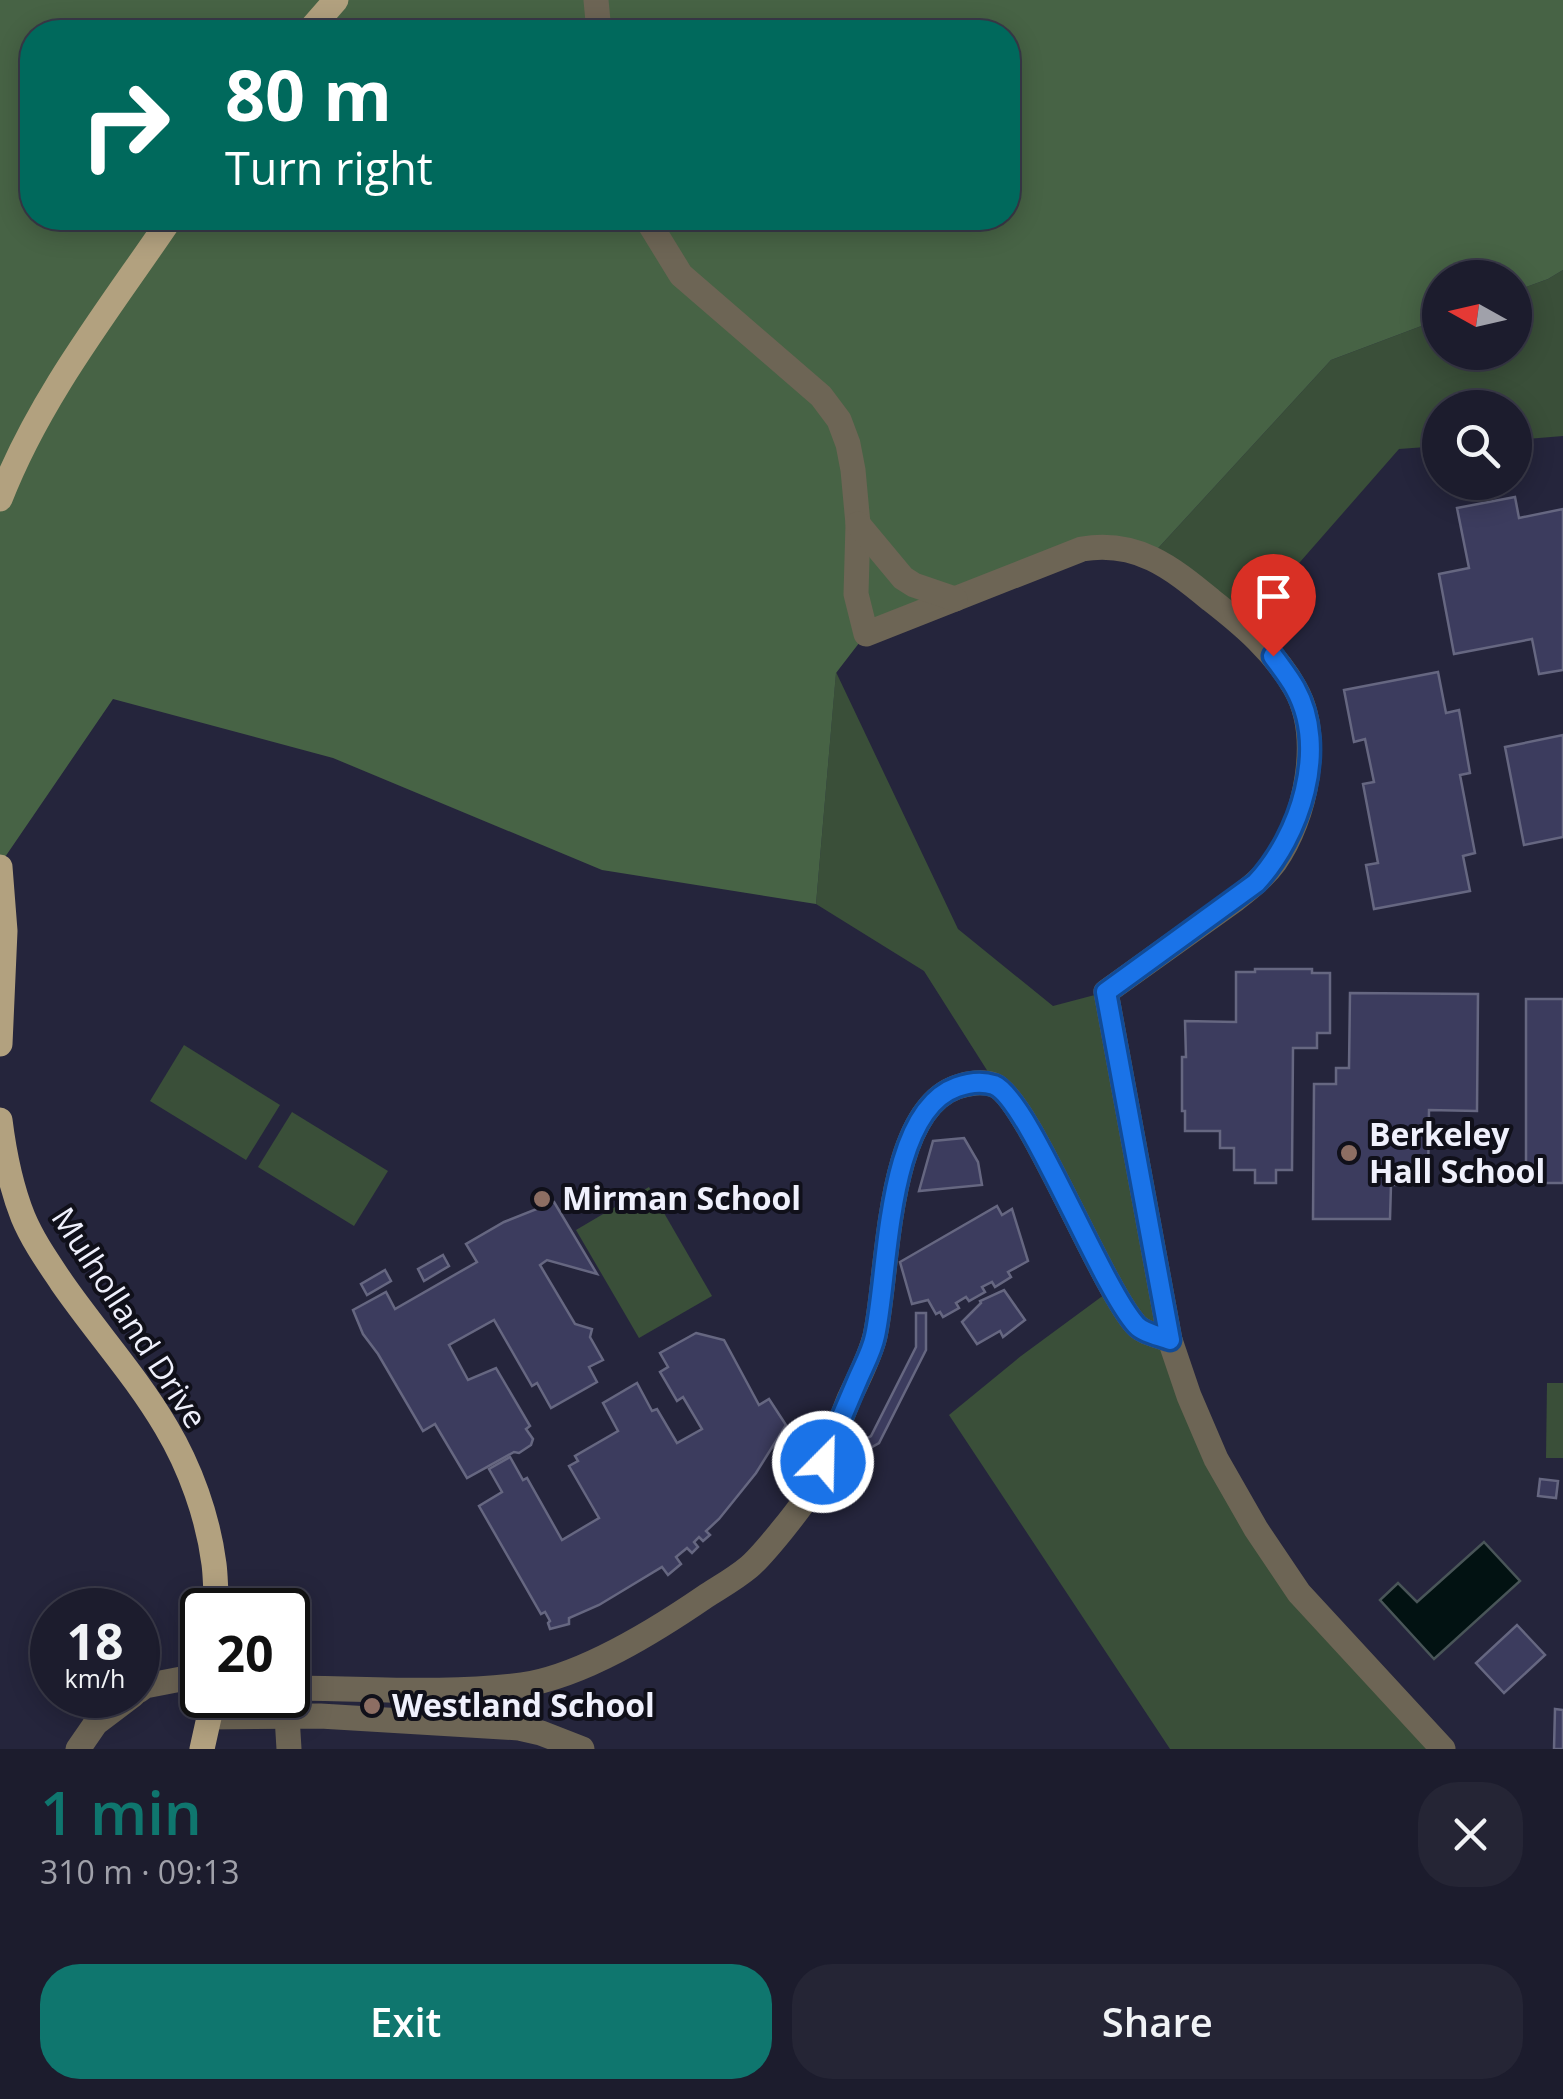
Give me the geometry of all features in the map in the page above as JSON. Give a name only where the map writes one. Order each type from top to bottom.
[{"type":"main road","points":[[318,20],[336,0]]},
{"type":"main road","points":[[0,499],[15,460],[48,398],[163,230]]},
{"type":"main road","points":[[0,867],[5,931],[0,1044]]},
{"type":"main road","name":"Mulholland Drive","points":[[0,1120],[23,1217],[42,1253],[145,1395],[184,1463],[206,1526],[216,1588]]},
{"type":"main road","points":[[202,1749],[209,1718]]},
{"type":"lane","points":[[653,230],[681,275],[810,387],[838,420],[853,470],[858,524],[856,594],[866,634],[1082,549],[1106,546],[1150,557],[1185,578],[1244,626],[1273,656],[1297,690],[1308,730],[1308,777],[1295,825],[1274,864],[1256,883],[1106,992],[1170,1340],[1216,1459],[1299,1593],[1444,1749]]},
{"type":"lane","points":[[858,524],[903,578],[954,599]]},
{"type":"lane","points":[[310,1688],[441,1689],[525,1684],[579,1668],[660,1628],[752,1565],[810,1494],[875,1338],[893,1201],[909,1142],[937,1097],[962,1085],[997,1086],[1011,1101],[1112,1289],[1138,1328],[1170,1340]]},
{"type":"lane","points":[[310,1717],[519,1728],[582,1749]]},
{"type":"lane","points":[[78,1749],[102,1718]]},
{"type":"lane","points":[[287,1718],[289,1749]]},
{"type":"green space","points":[[0,0],[1563,0],[1563,270],[1532,285],[1532,260],[1422,260],[1422,326],[1331,360],[1150,557],[1118,547],[866,634],[836,673],[816,904],[602,870],[333,758],[113,699],[3,860],[0,858]]},
{"type":"green space","points":[[1563,270],[1563,436],[1532,439],[1532,390],[1422,390],[1422,447],[1399,449],[1244,626],[1150,557],[1331,360],[1422,326],[1422,370],[1532,370],[1532,285]]},
{"type":"green space","points":[[836,672],[958,929],[1053,1006],[1106,992],[1170,1340],[1256,1529],[1443,1749],[1170,1749],[949,1415],[1112,1289],[997,1086],[924,971],[816,904]]},
{"type":"green space","points":[[184,1045],[280,1105],[246,1160],[150,1101]]},
{"type":"green space","points":[[292,1112],[388,1171],[354,1226],[258,1167]]},
{"type":"green space","points":[[649,1187],[712,1296],[639,1338],[576,1230]]},
{"type":"green space","points":[[1547,1383],[1563,1383],[1563,1458],[1546,1458]]},
{"type":"shaded area","points":[[1484,1542],[1520,1581],[1434,1659],[1380,1600],[1398,1583],[1417,1602]]},
{"type":"building","points":[[1516,500],[1519,518],[1563,509],[1563,670],[1539,674],[1532,639],[1454,654],[1439,574],[1469,568],[1457,508]]},
{"type":"building","points":[[1438,672],[1446,713],[1459,710],[1470,773],[1460,775],[1475,853],[1463,856],[1470,891],[1374,909],[1366,865],[1378,863],[1363,784],[1374,782],[1365,739],[1354,742],[1344,690]]},
{"type":"building","points":[[1563,735],[1563,837],[1524,845],[1505,747]]},
{"type":"building","points":[[1312,969],[1312,973],[1330,973],[1330,1033],[1317,1033],[1317,1048],[1293,1048],[1292,1170],[1276,1170],[1276,1183],[1255,1183],[1255,1170],[1234,1170],[1234,1148],[1220,1148],[1220,1131],[1185,1131],[1182,1111],[1185,1021],[1236,1022],[1236,972]]},
{"type":"building","points":[[1350,993],[1478,994],[1477,1111],[1429,1110],[1428,1185],[1391,1185],[1390,1219],[1313,1219],[1314,1084],[1336,1084],[1336,1068],[1349,1068]]},
{"type":"building","points":[[1526,999],[1563,999],[1563,1183],[1526,1183]]},
{"type":"building","points":[[964,1138],[978,1162],[982,1185],[919,1191],[933,1141]]},
{"type":"building","points":[[554,1202],[597,1274],[547,1260],[540,1265],[575,1324],[592,1329],[590,1337],[603,1360],[589,1367],[597,1382],[551,1408],[537,1383],[532,1386],[494,1320],[449,1345],[468,1380],[496,1368],[530,1426],[526,1429],[533,1439],[519,1453],[514,1452],[467,1478],[435,1424],[423,1431],[363,1334],[353,1310],[386,1292],[395,1309],[477,1262],[466,1244],[504,1222]]},
{"type":"building","points":[[997,1206],[1002,1215],[1012,1209],[1028,1261],[1008,1272],[1011,1277],[995,1287],[992,1282],[982,1287],[985,1292],[956,1303],[959,1308],[943,1317],[940,1312],[936,1314],[928,1300],[912,1304],[900,1262]]},
{"type":"building","points":[[443,1255],[449,1266],[424,1281],[418,1269]]},
{"type":"building","points":[[385,1270],[391,1281],[367,1295],[361,1284]]},
{"type":"building","points":[[1004,1290],[1025,1320],[1003,1337],[1000,1331],[977,1344],[962,1322],[980,1301]]},
{"type":"building","points":[[916,1313],[926,1313],[926,1350],[879,1443],[842,1464],[837,1455],[871,1436],[916,1347]]},
{"type":"building","points":[[696,1333],[724,1340],[759,1405],[769,1399],[786,1425],[756,1473],[706,1531],[710,1535],[694,1542],[698,1547],[692,1553],[687,1548],[676,1557],[681,1564],[668,1575],[662,1567],[599,1605],[569,1618],[569,1624],[550,1629],[545,1612],[541,1614],[479,1506],[502,1492],[489,1469],[510,1457],[523,1480],[527,1478],[562,1540],[599,1518],[569,1466],[578,1461],[575,1456],[618,1431],[603,1403],[637,1383],[652,1411],[657,1409],[677,1443],[702,1429],[683,1397],[677,1401],[660,1372],[668,1367],[660,1353]]},
{"type":"building","points":[[1540,1479],[1558,1481],[1556,1498],[1538,1496]]},
{"type":"building","points":[[1517,1625],[1545,1655],[1504,1693],[1476,1663]]},
{"type":"building","points":[[1555,1709],[1563,1710],[1563,1749],[1554,1749]]},
{"type":"place","name":"Berkeley Hall School","points":[[1349,1153]]},
{"type":"place","name":"Mirman School","points":[[542,1199]]},
{"type":"place","name":"Westland School","points":[[372,1706]]},
{"type":"route","points":[[823,1462],[875,1338],[893,1201],[909,1142],[937,1097],[962,1085],[997,1086],[1011,1101],[1112,1289],[1138,1328],[1170,1340],[1106,992],[1256,883],[1286,845],[1308,777],[1308,730],[1297,690],[1273,656]]}]
